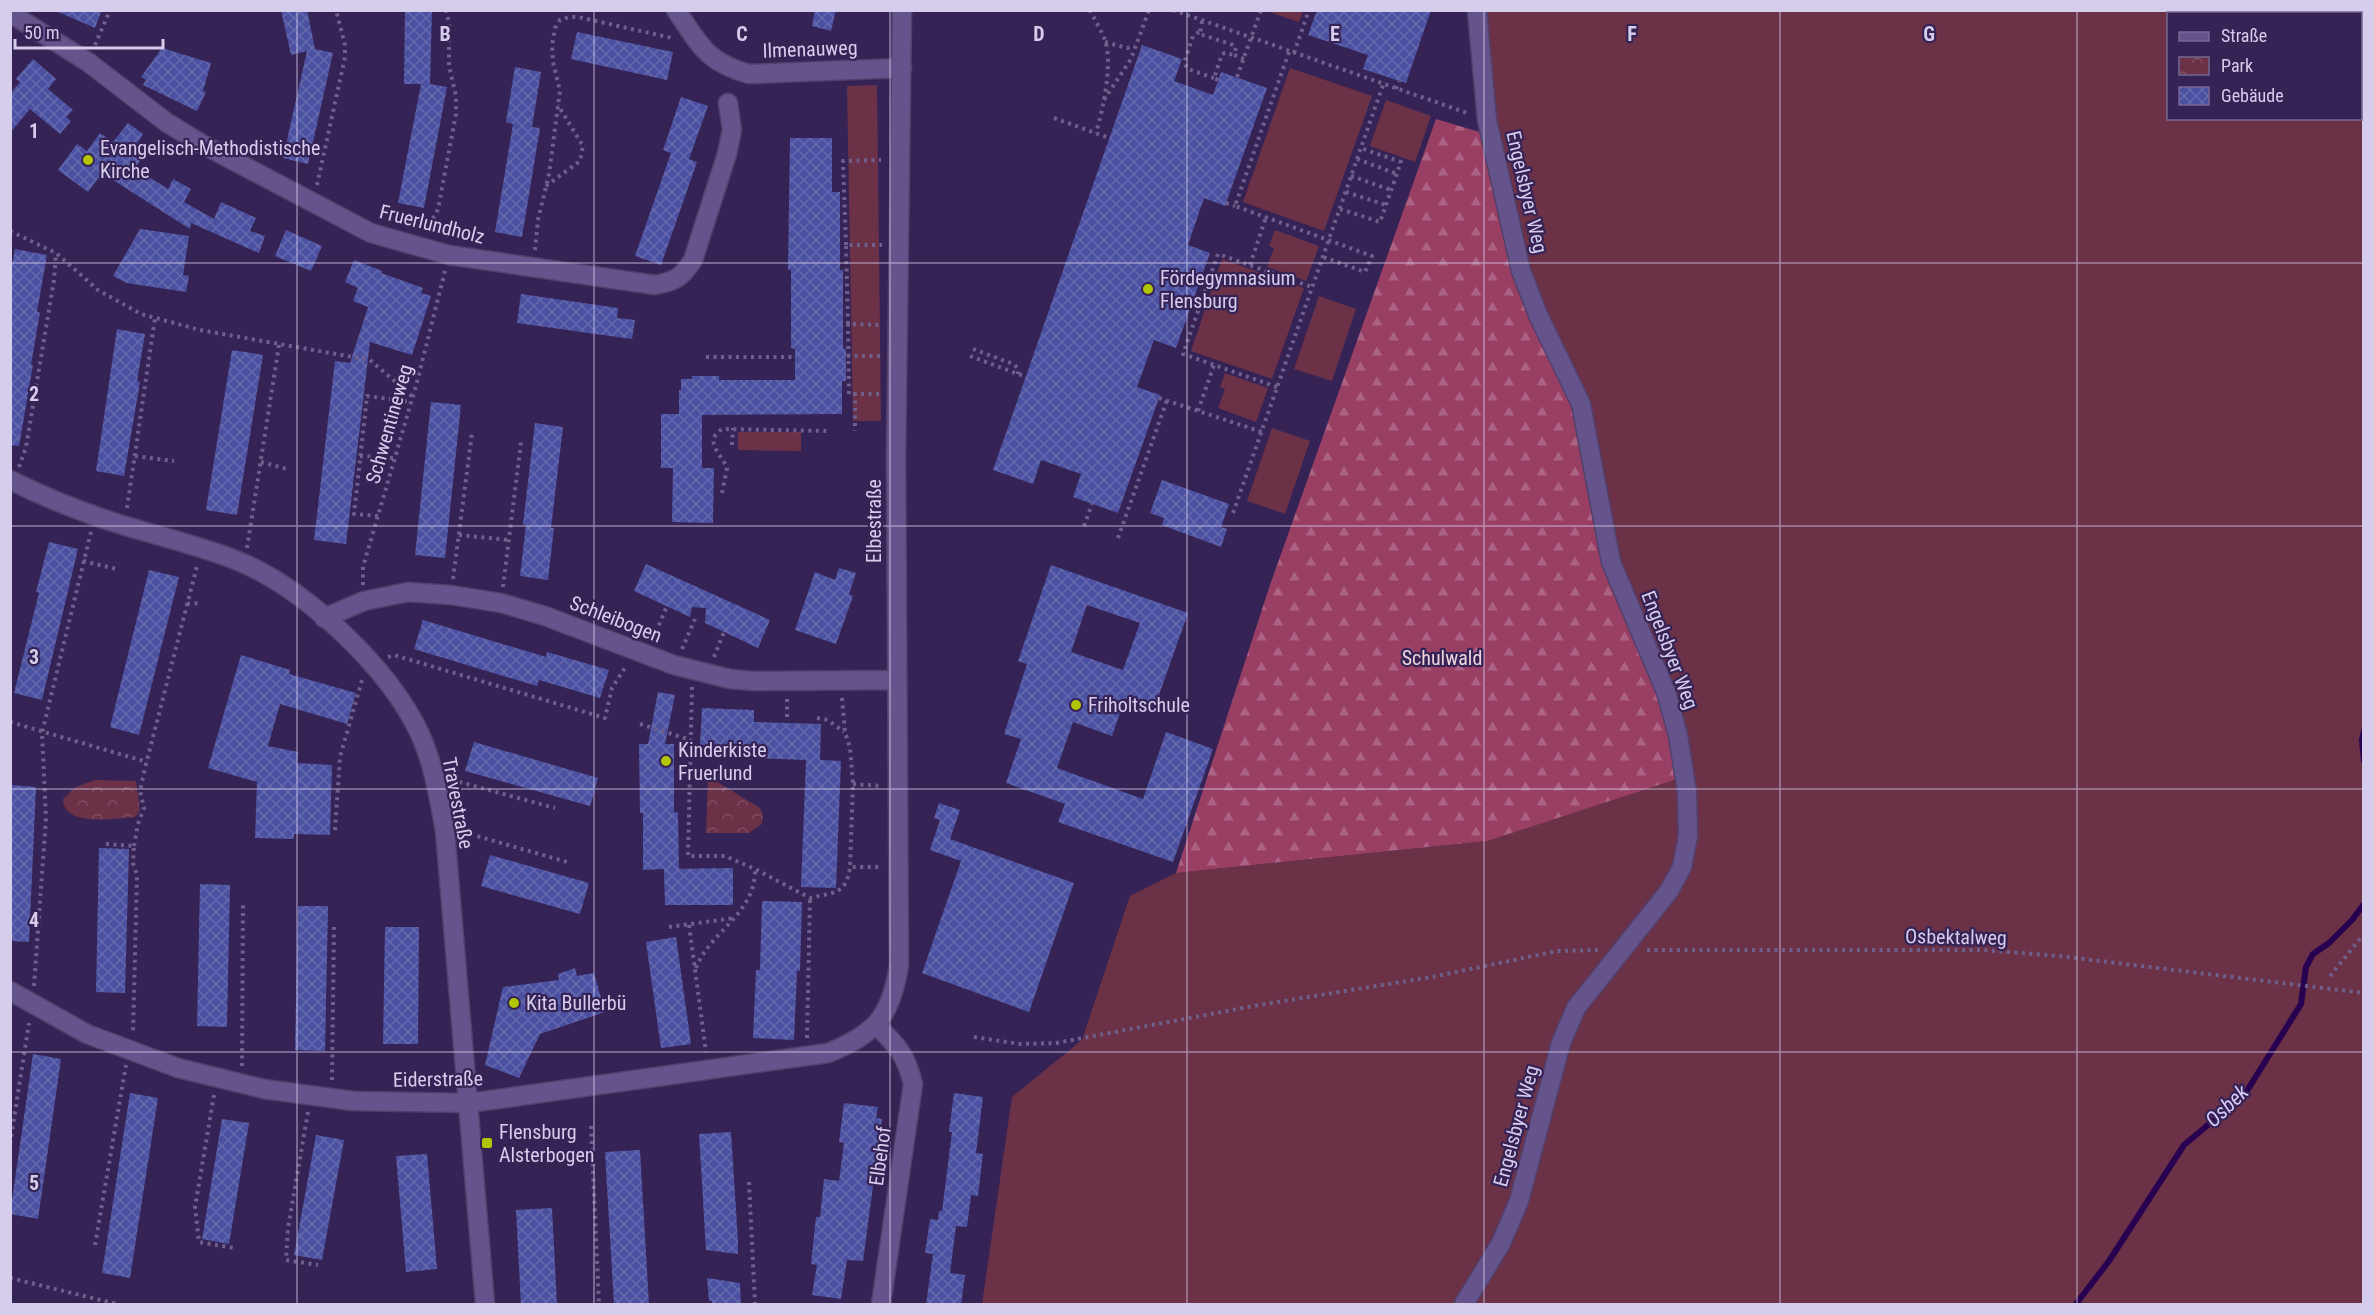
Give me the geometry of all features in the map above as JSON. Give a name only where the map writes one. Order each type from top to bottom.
[{"type":"street","name":"Ilmenauweg","points":[[676,10],[697,41],[714,60],[728,68],[749,74],[902,68]]},
{"type":"street","name":"Elbestraße","points":[[876,1025],[895,990],[899,965],[897,356],[902,10]]},
{"type":"street","name":"Engelsbyer Weg","points":[[1464,1305],[1501,1243],[1519,1202],[1561,1043],[1576,1008],[1669,891],[1682,867],[1688,836],[1687,792],[1678,735],[1666,692],[1611,562],[1581,404],[1539,317],[1521,271],[1487,120],[1477,10]]},
{"type":"street","name":"Fruerlundholz","points":[[10,13],[88,62],[166,122],[371,233],[449,255],[655,285],[672,282],[684,274],[693,260],[727,154],[732,130],[728,103]]},
{"type":"street","name":"Travestraße","points":[[12,481],[95,516],[240,562],[289,589],[372,662],[393,689],[420,735],[436,783],[445,831],[485,1305]]},
{"type":"street","name":"Schleibogen","points":[[324,618],[364,601],[408,592],[451,595],[501,603],[546,616],[641,653],[699,672],[754,681],[897,680]]},
{"type":"street","name":"Eiderstraße","points":[[10,991],[87,1034],[128,1051],[217,1079],[311,1096],[372,1103],[469,1103],[828,1053],[856,1042],[876,1025]]},
{"type":"street","name":"Elbehof","points":[[876,1025],[900,1048],[909,1066],[913,1084],[881,1305]]},
{"type":"path","points":[[88,62],[110,10]]},
{"type":"path","points":[[311,202],[315,193],[345,57],[345,45],[336,10]]},
{"type":"path","points":[[399,242],[424,227],[435,216],[438,209],[456,114],[456,96],[449,66],[449,23],[446,10]]},
{"type":"path","points":[[1090,10],[1105,42],[1107,61],[1096,133]]},
{"type":"path","points":[[1102,103],[1125,69],[1149,10]]},
{"type":"path","points":[[1173,10],[1487,120]]},
{"type":"path","points":[[1238,78],[1261,10]]},
{"type":"path","points":[[1235,206],[1309,10]]},
{"type":"path","points":[[533,268],[538,220],[555,140],[560,92],[552,45],[555,28],[560,20],[569,16],[660,37],[697,41]]},
{"type":"path","points":[[1202,21],[1199,32],[1194,36],[1185,66],[1216,79],[1222,54],[1244,59]]},
{"type":"path","points":[[1199,32],[1236,47],[1234,55]]},
{"type":"path","points":[[1105,42],[1127,48],[1137,43]]},
{"type":"path","points":[[1396,89],[1399,81]]},
{"type":"path","points":[[1233,513],[1383,85]]},
{"type":"path","points":[[545,187],[580,161],[584,146],[558,104]]},
{"type":"path","points":[[1054,118],[1109,138]]},
{"type":"path","points":[[1340,209],[1380,222],[1397,174],[1401,162],[1361,148]]},
{"type":"path","points":[[1357,159],[1397,174]]},
{"type":"path","points":[[897,394],[849,393],[843,161],[900,160]]},
{"type":"path","points":[[1351,176],[1391,190]]},
{"type":"path","points":[[1346,192],[1386,205]]},
{"type":"path","points":[[1226,203],[1372,256],[1365,272],[1323,257]]},
{"type":"path","points":[[1250,265],[1266,217]]},
{"type":"path","points":[[10,231],[56,253],[98,290],[141,314],[200,330],[370,360],[412,399]]},
{"type":"path","points":[[846,245],[899,245]]},
{"type":"path","points":[[12,481],[26,447],[54,280],[56,253]]},
{"type":"path","points":[[1277,387],[1183,354],[1218,254],[1312,287]]},
{"type":"path","name":"Schwentineweg","points":[[364,601],[363,567],[412,399],[449,255]]},
{"type":"path","points":[[127,527],[127,504],[155,318]]},
{"type":"path","points":[[848,324],[898,326]]},
{"type":"path","points":[[240,562],[247,548],[279,345]]},
{"type":"path","points":[[973,349],[1013,364],[1018,368],[1017,374]]},
{"type":"path","points":[[847,356],[897,356]]},
{"type":"path","points":[[970,356],[1026,377]]},
{"type":"path","points":[[706,357],[795,357]]},
{"type":"path","points":[[1198,411],[1214,365]]},
{"type":"path","points":[[855,393],[855,431]]},
{"type":"path","points":[[378,516],[354,514],[367,396],[412,399]]},
{"type":"path","points":[[1159,398],[1262,432]]},
{"type":"path","points":[[1118,538],[1167,400]]},
{"type":"path","points":[[732,445],[733,428]]},
{"type":"path","points":[[722,493],[727,468],[712,441],[722,429],[828,431]]},
{"type":"path","points":[[451,595],[472,433]]},
{"type":"path","points":[[501,603],[521,442]]},
{"type":"path","points":[[135,456],[174,461]]},
{"type":"path","points":[[360,456],[395,458]]},
{"type":"path","points":[[261,462],[287,469]]},
{"type":"path","points":[[1084,526],[1092,504]]},
{"type":"path","points":[[10,1144],[32,1004],[46,818],[42,733],[95,516]]},
{"type":"path","points":[[459,535],[509,540]]},
{"type":"path","points":[[95,1245],[128,1051],[134,1030],[137,875],[134,846],[144,808],[140,791],[201,548]]},
{"type":"path","points":[[83,561],[116,570]]},
{"type":"path","points":[[187,604],[201,603]]},
{"type":"path","points":[[335,830],[340,757],[362,678],[372,662],[394,655],[605,718],[612,688],[641,653],[667,606]]},
{"type":"path","points":[[674,665],[695,619]]},
{"type":"path","points":[[724,632],[699,672],[691,740],[688,856],[725,856],[810,898],[839,891],[845,886],[850,867],[853,784],[840,681]]},
{"type":"path","points":[[817,718],[828,720],[845,732]]},
{"type":"path","points":[[10,722],[147,762]]},
{"type":"path","points":[[640,724],[691,740]]},
{"type":"path","points":[[436,783],[453,780],[555,808]]},
{"type":"path","points":[[853,784],[898,786]]},
{"type":"path","points":[[445,831],[462,831],[567,862]]},
{"type":"path","points":[[106,844],[134,846]]},
{"type":"path","points":[[850,867],[898,868]]},
{"type":"path","points":[[128,868],[135,868]]},
{"type":"path","points":[[754,884],[755,869]]},
{"type":"path","points":[[695,971],[709,948],[744,909],[754,884],[760,876],[766,875]]},
{"type":"path","points":[[807,1056],[810,898]]},
{"type":"path","points":[[242,1084],[243,902]]},
{"type":"path","points":[[669,927],[734,918]]},
{"type":"path","points":[[331,1099],[334,923]]},
{"type":"path","points":[[689,926],[709,1071]]},
{"type":"path","points":[[2330,976],[2364,934]]},
{"type":"path","name":"Osbektalweg","points":[[974,1037],[1020,1044],[1056,1042],[1259,1005],[1432,977],[1557,951],[1621,949],[1983,950],[2059,956],[2364,993]]},
{"type":"path","points":[[217,1079],[195,1206],[199,1242],[234,1248]]},
{"type":"path","points":[[311,1096],[288,1228],[286,1260],[318,1265]]},
{"type":"path","points":[[591,1126],[599,1305]]},
{"type":"path","points":[[749,1182],[755,1305]]},
{"type":"path","points":[[10,1278],[117,1305]]},
{"type":"green space","points":[[1266,11],[1303,11],[1299,22]]},
{"type":"green space","points":[[1471,11],[2363,11],[2363,1304],[982,1304],[1012,1097],[1082,1040],[1130,896],[1176,873],[1487,841],[1533,318]]},
{"type":"green space","points":[[1290,68],[1372,96],[1324,231],[1243,202]]},
{"type":"green space","points":[[877,85],[881,421],[853,421],[847,86]]},
{"type":"green space","points":[[1386,100],[1431,116],[1415,162],[1370,146]]},
{"type":"green space","name":"Schulwald","points":[[1436,119],[1483,133],[1575,410],[1601,550],[1661,692],[1680,778],[1487,841],[1176,873],[1270,585]]},
{"type":"green space","points":[[1275,230],[1319,246],[1306,281],[1267,267],[1274,248],[1269,246]]},
{"type":"green space","points":[[1222,259],[1304,288],[1272,379],[1191,351]]},
{"type":"green space","points":[[1319,296],[1356,309],[1332,381],[1294,369]]},
{"type":"green space","points":[[1225,373],[1268,388],[1256,422],[1218,408],[1225,389],[1220,387]]},
{"type":"green space","points":[[1272,428],[1310,441],[1285,514],[1247,501]]},
{"type":"green space","points":[[738,432],[801,432],[801,451],[738,450]]},
{"type":"green space","points":[[708,779],[714,780],[760,808],[763,815],[762,824],[749,833],[706,833]]},
{"type":"green space","points":[[95,780],[136,781],[140,811],[135,817],[103,819],[81,818],[72,814],[66,808],[63,799],[76,787]]},
{"type":"building","points":[[54,10],[102,10],[95,28]]},
{"type":"building","points":[[281,10],[307,10],[315,49],[333,53],[308,164],[283,158],[307,51],[291,55]]},
{"type":"building","points":[[405,10],[432,10],[430,84],[447,87],[424,208],[398,203],[421,84],[404,84]]},
{"type":"building","points":[[815,10],[836,10],[831,31],[812,26]]},
{"type":"building","points":[[1317,10],[1431,10],[1406,83],[1363,69],[1368,55],[1308,35]]},
{"type":"building","points":[[577,32],[673,52],[667,80],[571,59]]},
{"type":"building","points":[[1142,45],[1182,59],[1174,81],[1213,95],[1221,72],[1267,88],[1225,206],[1204,198],[1188,245],[1210,253],[1176,348],[1154,340],[1137,387],[1160,395],[1118,513],[1073,497],[1081,474],[1041,460],[1033,484],[993,470]]},
{"type":"building","points":[[162,48],[211,63],[203,91],[206,92],[197,111],[143,85],[146,80],[141,77]]},
{"type":"building","points":[[33,59],[56,79],[48,89],[73,110],[66,117],[71,121],[60,134],[30,109],[10,133],[10,94],[20,82],[16,79]]},
{"type":"building","points":[[515,67],[541,72],[532,127],[540,128],[522,237],[495,232],[513,124],[506,122]]},
{"type":"building","points":[[681,97],[708,106],[689,159],[697,162],[661,265],[635,256],[671,153],[663,150]]},
{"type":"building","points":[[128,123],[143,134],[136,145],[146,152],[135,168],[168,189],[173,179],[191,189],[184,202],[214,219],[221,202],[256,218],[250,231],[265,236],[259,253],[191,223],[190,229],[102,173],[88,192],[58,170],[77,144],[87,151],[100,133],[113,142]]},
{"type":"building","points":[[790,138],[832,138],[832,192],[840,192],[840,270],[843,270],[843,348],[846,349],[846,381],[842,381],[842,414],[702,415],[702,468],[714,468],[713,523],[672,522],[673,468],[661,468],[661,414],[679,414],[681,379],[692,379],[692,376],[719,376],[719,380],[795,380],[795,349],[791,348],[791,270],[788,270]]},
{"type":"building","points":[[140,229],[189,236],[183,275],[189,276],[186,292],[127,283],[113,276]]},
{"type":"building","points":[[286,230],[322,246],[311,271],[275,256]]},
{"type":"building","points":[[15,249],[47,255],[37,312],[40,312],[31,365],[33,365],[19,446],[10,445],[10,274]]},
{"type":"building","points":[[354,260],[382,271],[381,273],[423,288],[421,293],[431,296],[412,355],[370,342],[346,544],[314,540],[335,361],[350,363],[368,307],[353,301],[358,288],[345,282]]},
{"type":"building","points":[[521,294],[618,308],[617,318],[635,320],[632,339],[517,323]]},
{"type":"building","points":[[117,329],[145,334],[137,381],[140,382],[124,476],[96,471]]},
{"type":"building","points":[[232,350],[263,355],[237,515],[206,510]]},
{"type":"building","points":[[431,402],[461,405],[445,558],[415,555]]},
{"type":"building","points":[[535,423],[563,427],[551,528],[554,528],[548,580],[520,576],[526,525],[523,524]]},
{"type":"building","points":[[1162,480],[1229,504],[1221,527],[1227,529],[1221,547],[1162,525],[1164,518],[1150,513]]},
{"type":"building","points":[[49,542],[78,549],[42,700],[14,693]]},
{"type":"building","points":[[646,564],[770,620],[758,648],[705,623],[706,608],[692,607],[690,617],[634,591]]},
{"type":"building","points":[[1051,565],[1188,613],[1154,709],[1125,698],[1112,736],[1073,722],[1057,768],[1143,799],[1166,732],[1213,749],[1173,862],[1058,822],[1065,804],[1006,783],[1021,739],[1004,734],[1027,664],[1018,661]],"holes":[[[1087,605],[1140,623],[1123,670],[1071,652]]]},
{"type":"building","points":[[839,568],[856,573],[849,594],[853,596],[836,644],[795,630],[815,572],[835,580]]},
{"type":"building","points":[[149,570],[179,577],[139,735],[110,727]]},
{"type":"building","points":[[423,620],[546,657],[547,652],[609,670],[600,698],[539,680],[537,686],[414,649]]},
{"type":"building","points":[[241,655],[290,670],[289,674],[356,693],[347,724],[280,704],[268,746],[298,752],[297,763],[332,765],[330,835],[294,834],[294,839],[255,838],[257,782],[208,768]]},
{"type":"building","points":[[658,692],[675,695],[665,744],[674,744],[674,813],[678,812],[679,869],[733,868],[733,905],[665,905],[664,869],[643,870],[643,813],[640,813],[639,744],[648,744]]},
{"type":"building","points":[[702,708],[754,710],[754,722],[821,724],[820,760],[841,761],[836,888],[801,887],[806,760],[752,758],[753,747],[700,745]]},
{"type":"building","points":[[474,742],[598,778],[590,806],[465,771]]},
{"type":"building","points":[[10,785],[36,787],[29,942],[10,941]]},
{"type":"building","points":[[939,803],[960,810],[950,839],[1074,883],[1029,1012],[922,973],[961,861],[930,850],[940,820],[934,818]]},
{"type":"building","points":[[99,848],[129,849],[125,993],[96,992]]},
{"type":"building","points":[[490,855],[589,883],[580,914],[481,886]]},
{"type":"building","points":[[200,884],[230,885],[227,1027],[197,1026]]},
{"type":"building","points":[[762,901],[802,902],[800,971],[797,971],[794,1040],[753,1038],[756,970],[760,970]]},
{"type":"building","points":[[298,906],[328,906],[325,1051],[295,1050]]},
{"type":"building","points":[[385,927],[419,927],[418,1044],[383,1044]]},
{"type":"building","points":[[676,937],[691,1044],[661,1048],[646,942]]},
{"type":"building","points":[[575,968],[577,976],[594,973],[605,1012],[540,1034],[519,1078],[485,1065],[503,987],[559,980],[558,974]]},
{"type":"building","points":[[33,1054],[61,1059],[38,1219],[10,1214]]},
{"type":"building","points":[[130,1093],[158,1098],[130,1278],[102,1273]]},
{"type":"building","points":[[954,1093],[983,1097],[976,1153],[983,1154],[978,1196],[971,1195],[967,1227],[956,1226],[950,1273],[965,1275],[961,1305],[926,1305],[933,1254],[925,1253],[930,1219],[938,1220],[939,1211],[942,1211],[952,1132],[949,1132]]},
{"type":"building","points":[[844,1103],[878,1107],[876,1118],[882,1119],[863,1261],[847,1260],[841,1299],[812,1295],[817,1265],[811,1264],[816,1217],[820,1217],[824,1179],[839,1181],[844,1143],[839,1142]]},
{"type":"building","points":[[222,1119],[249,1123],[229,1244],[202,1239]]},
{"type":"building","points":[[731,1132],[738,1254],[706,1250],[699,1134]]},
{"type":"building","points":[[316,1135],[344,1140],[322,1260],[294,1255]]},
{"type":"building","points":[[640,1150],[649,1305],[614,1305],[605,1152]]},
{"type":"building","points":[[427,1154],[437,1269],[406,1272],[396,1156]]},
{"type":"building","points":[[552,1208],[557,1305],[521,1305],[516,1210]]},
{"type":"building","points":[[707,1278],[740,1283],[741,1305],[712,1305],[712,1301],[709,1301]]},
{"type":"waterway","name":"Osbek","points":[[2364,731],[2362,740],[2364,761]]},
{"type":"waterway","name":"Osbek","points":[[2076,1304],[2109,1261],[2184,1145],[2245,1094],[2301,1004],[2306,967],[2313,954],[2329,943],[2364,904]]},
{"type":"place","name":"Evangelisch-Methodistische Kirche","points":[[88,160]]},
{"type":"place","name":"Fördegymnasium Flensburg","points":[[1148,289]]},
{"type":"place","name":"Friholtschule","points":[[1076,705]]},
{"type":"place","name":"Kinderkiste Fruerlund","points":[[666,761]]},
{"type":"place","name":"Kita Bullerbü","points":[[514,1003]]},
{"type":"place","name":"Flensburg Alsterbogen","points":[[487,1143]]}]
